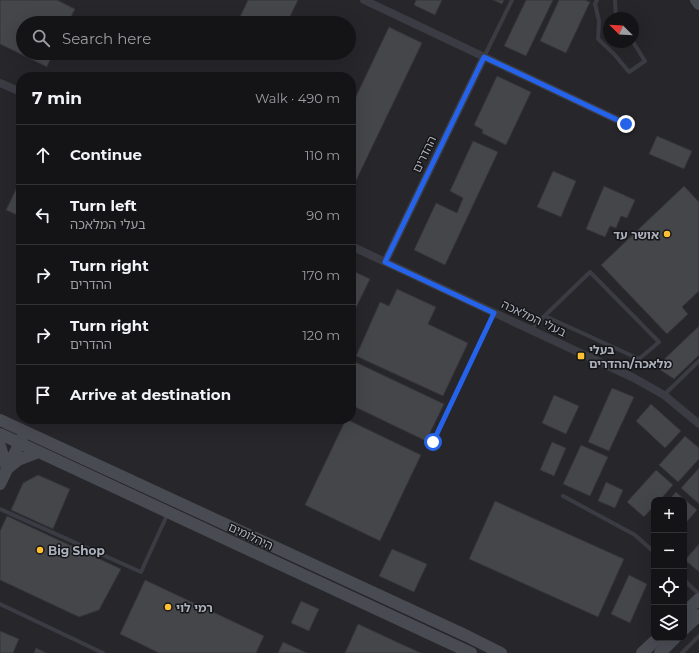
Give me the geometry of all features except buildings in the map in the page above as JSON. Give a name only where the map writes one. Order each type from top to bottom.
[{"type":"street","points":[[364,0],[626,124]]},
{"type":"street","points":[[696,0],[699,4]]},
{"type":"street","name":"ההדרים","points":[[385,262],[484,57]]},
{"type":"street","points":[[0,82],[16,90]]},
{"type":"street","name":"בעלי המלאכה","points":[[356,248],[634,378],[664,395],[699,424]]},
{"type":"street","name":"היהלומים","points":[[0,420],[501,653]]},
{"type":"street","points":[[0,484],[25,432]]},
{"type":"street","name":"היהלומים","points":[[0,434],[471,653]]},
{"type":"street","points":[[0,446],[7,469]]},
{"type":"street","points":[[7,469],[18,460],[39,452]]},
{"type":"street","points":[[687,610],[699,599]]},
{"type":"street","points":[[687,627],[699,615]]},
{"type":"street","points":[[642,653],[655,641]]},
{"type":"street","points":[[660,653],[672,641]]},
{"type":"lane","points":[[484,57],[512,0]]},
{"type":"lane","points":[[597,0],[595,4],[599,20],[598,39],[603,44]]},
{"type":"lane","points":[[615,0],[616,12]]},
{"type":"lane","points":[[608,48],[629,72],[645,61],[637,48]]},
{"type":"lane","points":[[530,330],[590,272],[659,342],[639,359],[545,316]]},
{"type":"lane","points":[[433,442],[494,313]]},
{"type":"lane","points":[[664,395],[699,361]]},
{"type":"lane","points":[[563,496],[635,535],[651,549]]},
{"type":"lane","points":[[0,509],[141,572],[168,512]]},
{"type":"lane","points":[[687,583],[699,594]]},
{"type":"lane","points":[[0,604],[103,653]]},
{"type":"lane","points":[[682,653],[699,636]]},
{"type":"shaded area","points":[[0,0],[699,0],[699,653],[0,653]]},
{"type":"place","name":"אושר עד","points":[[667,234]]},
{"type":"place","name":"בעלי מלאכה/ההדרים","points":[[581,356]]},
{"type":"place","name":"Big Shop","points":[[40,550]]},
{"type":"place","name":"רמי לוי","points":[[168,607]]},
{"type":"route","points":[[433,442],[494,313],[385,262],[484,57],[626,124]]}]
